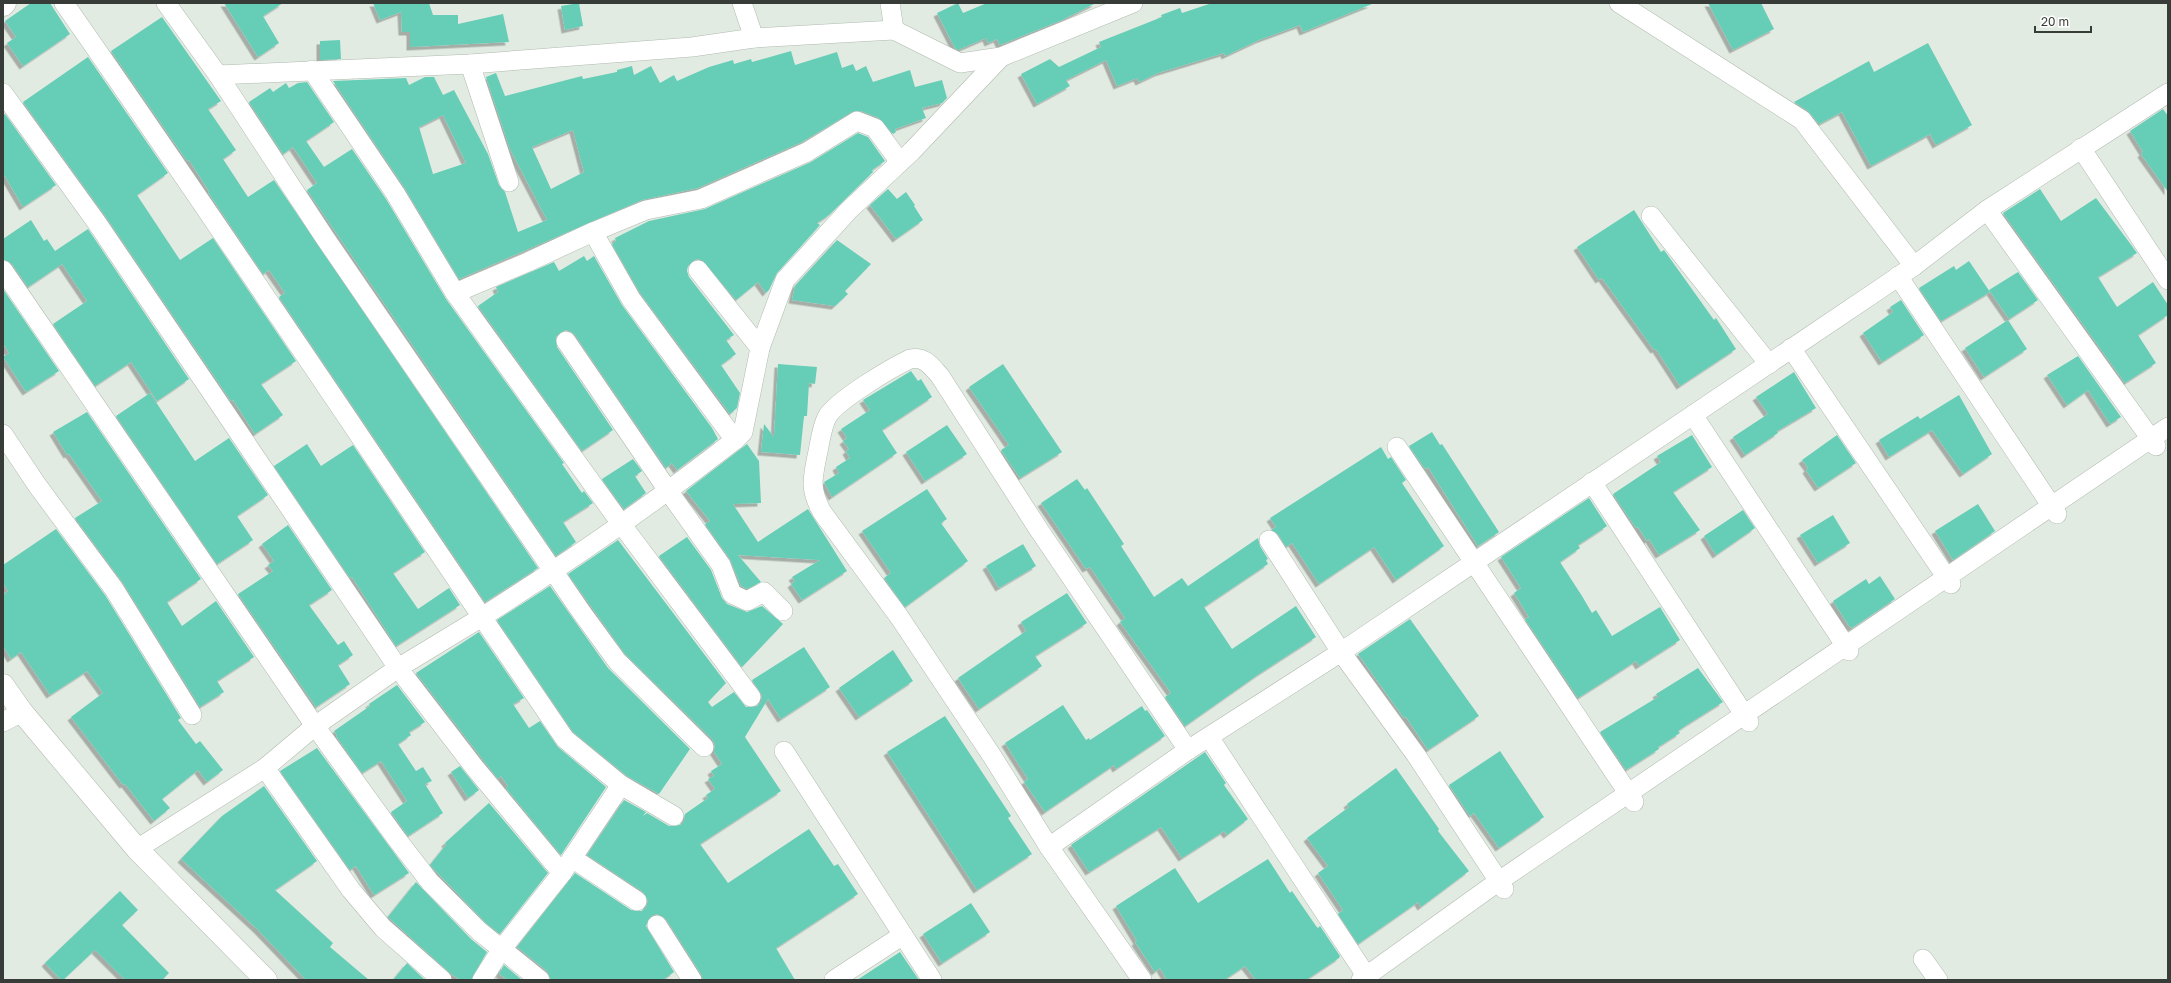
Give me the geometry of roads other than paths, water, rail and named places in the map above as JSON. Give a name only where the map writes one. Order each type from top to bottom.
[{"type":"street","points":[[64,3],[165,147],[287,331],[565,739],[621,785],[674,816]]},
{"type":"street","points":[[166,3],[218,75],[325,238],[554,571],[618,661],[704,747]]},
{"type":"street","points":[[742,3],[754,38]]},
{"type":"street","points":[[890,3],[894,30]]},
{"type":"street","points":[[218,75],[470,64],[692,47],[754,38],[894,30],[960,63],[1001,57],[1133,3]]},
{"type":"street","points":[[1619,3],[1802,120],[1914,266]]},
{"type":"street","points":[[137,849],[265,768],[315,726],[398,668],[554,571],[668,492],[735,440],[743,432],[760,348],[785,280],[849,210],[900,162],[1001,57]]},
{"type":"street","points":[[470,64],[509,182]]},
{"type":"street","points":[[312,70],[395,193],[455,293],[622,524],[751,697]]},
{"type":"street","points":[[3,93],[97,223],[398,668],[475,768],[567,865],[637,901]]},
{"type":"street","points":[[1049,847],[1188,750],[1341,652],[1914,266],[1987,210],[2081,148],[2167,95]]},
{"type":"street","points":[[455,293],[548,254],[593,232],[646,210],[701,199],[807,152],[857,121],[875,128],[900,162]]},
{"type":"street","points":[[2081,148],[2168,280]]},
{"type":"street","points":[[1987,210],[2158,441]]},
{"type":"street","points":[[1651,216],[1769,364]]},
{"type":"street","points":[[593,232],[631,299],[735,440]]},
{"type":"street","points":[[3,270],[315,726],[430,882],[501,950],[540,980]]},
{"type":"street","points":[[698,270],[760,348]]},
{"type":"street","points":[[1898,276],[2055,510]]},
{"type":"street","points":[[566,341],[668,492],[721,565],[732,594],[747,601],[764,592],[783,611]]},
{"type":"street","points":[[1792,348],[1949,581]]},
{"type":"street","points":[[1142,980],[1049,847],[992,756],[900,618],[822,512],[816,500],[812,479],[823,427],[827,417],[842,402],[910,359],[919,357],[926,361],[940,376],[1039,530],[1188,750]]},
{"type":"street","points":[[1693,415],[1847,648]]},
{"type":"street","points":[[1209,737],[1367,979],[1501,885],[1632,798],[1847,648],[2158,441],[2168,427]]},
{"type":"street","points":[[3,434],[37,485],[114,589],[192,714]]},
{"type":"street","points":[[1397,447],[1632,798]]},
{"type":"street","points":[[1592,482],[1746,718]]},
{"type":"street","points":[[1269,540],[1341,652],[1416,755],[1501,885]]},
{"type":"street","points":[[3,685],[22,712],[137,849],[266,980]]},
{"type":"street","points":[[3,722],[22,712]]},
{"type":"street","points":[[784,751],[932,980]]},
{"type":"street","points":[[265,768],[360,901],[383,928],[442,980]]},
{"type":"street","points":[[482,980],[501,950],[567,865],[621,785]]},
{"type":"street","points":[[657,925],[692,980]]},
{"type":"street","points":[[834,980],[903,935]]},
{"type":"street","points":[[1923,959],[1938,980]]}]
